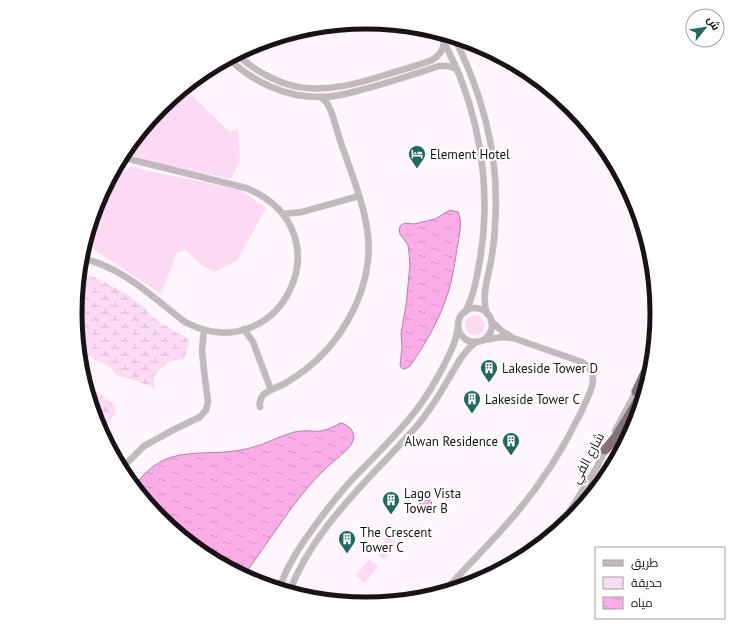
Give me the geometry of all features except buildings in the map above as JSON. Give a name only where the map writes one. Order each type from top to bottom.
[{"type":"highway","points":[[635,405],[637,400]]},
{"type":"highway","points":[[605,450],[613,442],[637,402]]},
{"type":"street","points":[[280,584],[290,563],[325,511],[413,414],[426,396],[452,350],[456,339],[460,318],[465,312],[472,298],[481,254],[484,227],[485,194],[482,161],[468,97],[457,69],[442,40]]},
{"type":"street","points":[[241,58],[266,77],[296,87],[320,89],[363,82],[432,60],[442,51],[444,43]]},
{"type":"street","points":[[450,585],[507,525],[534,491],[552,465],[567,439],[596,382],[596,372],[587,361],[577,360],[513,338],[491,321],[487,314],[484,299],[492,254],[496,215],[494,167],[490,137],[482,108],[468,67],[457,44]]},
{"type":"street","points":[[233,62],[252,78],[271,87],[290,94],[321,98],[338,96],[391,82],[439,66],[448,66],[457,69]]},
{"type":"street","points":[[331,111],[333,102],[338,96]]},
{"type":"street","points":[[260,407],[260,400],[263,395],[294,378],[310,367],[338,337],[357,302],[364,280],[368,259],[366,227],[359,196],[331,111],[327,103],[321,98]]},
{"type":"street","points":[[87,260],[104,265],[120,273],[185,322],[194,327],[214,332],[229,332],[244,329],[266,319],[277,310],[288,296],[295,279],[298,251],[294,235],[283,214],[264,197],[246,188],[128,159]]},
{"type":"street","points":[[283,214],[302,212],[359,196]]},
{"type":"street","points":[[288,221],[302,212]]},
{"type":"street","points":[[465,312],[474,309],[483,311],[487,314]]},
{"type":"street","points":[[484,340],[491,330],[491,321]]},
{"type":"street","points":[[253,326],[253,342],[271,390]]},
{"type":"street","points":[[458,327],[462,336],[471,342],[501,337],[513,338]]},
{"type":"street","points":[[244,329],[253,342]]},
{"type":"street","points":[[126,465],[144,446],[200,417],[206,410],[208,402],[202,356],[204,330]]},
{"type":"street","points":[[291,587],[309,553],[331,522],[395,455],[435,402],[448,382],[461,357],[476,342]]},
{"type":"street","name":"شارع الفي","points":[[566,516],[597,467],[611,437],[638,397]]},
{"type":"street","points":[[372,449],[378,453]]},
{"type":"street","points":[[343,480],[348,484]]},
{"type":"green space","points":[[188,92],[230,132],[238,128],[240,161],[231,179],[162,164],[131,155],[141,140],[165,112]]},
{"type":"green space","points":[[131,166],[240,190],[266,208],[237,261],[214,272],[201,265],[186,250],[177,253],[161,294],[90,247],[97,222],[119,174]]},
{"type":"green space","points":[[84,275],[94,277],[125,293],[145,308],[149,314],[158,321],[188,339],[189,344],[184,359],[171,361],[159,370],[154,376],[154,388],[117,375],[110,367],[84,354],[82,314]]},
{"type":"green space","points":[[475,315],[482,318],[485,325],[482,332],[475,335],[468,332],[465,325],[468,318]]},
{"type":"green space","points":[[93,392],[98,392],[116,408],[114,415],[106,425],[97,405]]},
{"type":"green space","points":[[388,536],[398,543],[384,560],[375,552]]},
{"type":"green space","points":[[369,559],[378,566],[365,583],[356,576]]},
{"type":"water","points":[[450,210],[458,212],[460,220],[460,234],[449,290],[442,310],[422,348],[410,366],[403,369],[400,366],[402,347],[401,334],[406,305],[410,265],[408,245],[400,234],[399,229],[401,225],[405,223],[414,224],[435,219]]},
{"type":"water","points":[[341,423],[347,425],[354,435],[351,445],[313,481],[302,494],[247,571],[224,560],[193,539],[165,515],[138,483],[147,472],[160,462],[173,457],[187,454],[233,451],[250,448],[298,431],[329,429]]},
{"type":"water","points":[[426,497],[432,503],[424,511],[418,505]]},
{"type":"place","name":"Element Hotel","points":[[417,169]]},
{"type":"place","name":"Lakeside Tower D","points":[[489,383]]},
{"type":"place","name":"Lakeside Tower C","points":[[472,414]]},
{"type":"place","name":"Alwan Residence","points":[[511,456]]},
{"type":"place","name":"Lago Vista Tower B","points":[[391,515]]},
{"type":"place","name":"The Crescent Tower C","points":[[347,554]]}]
